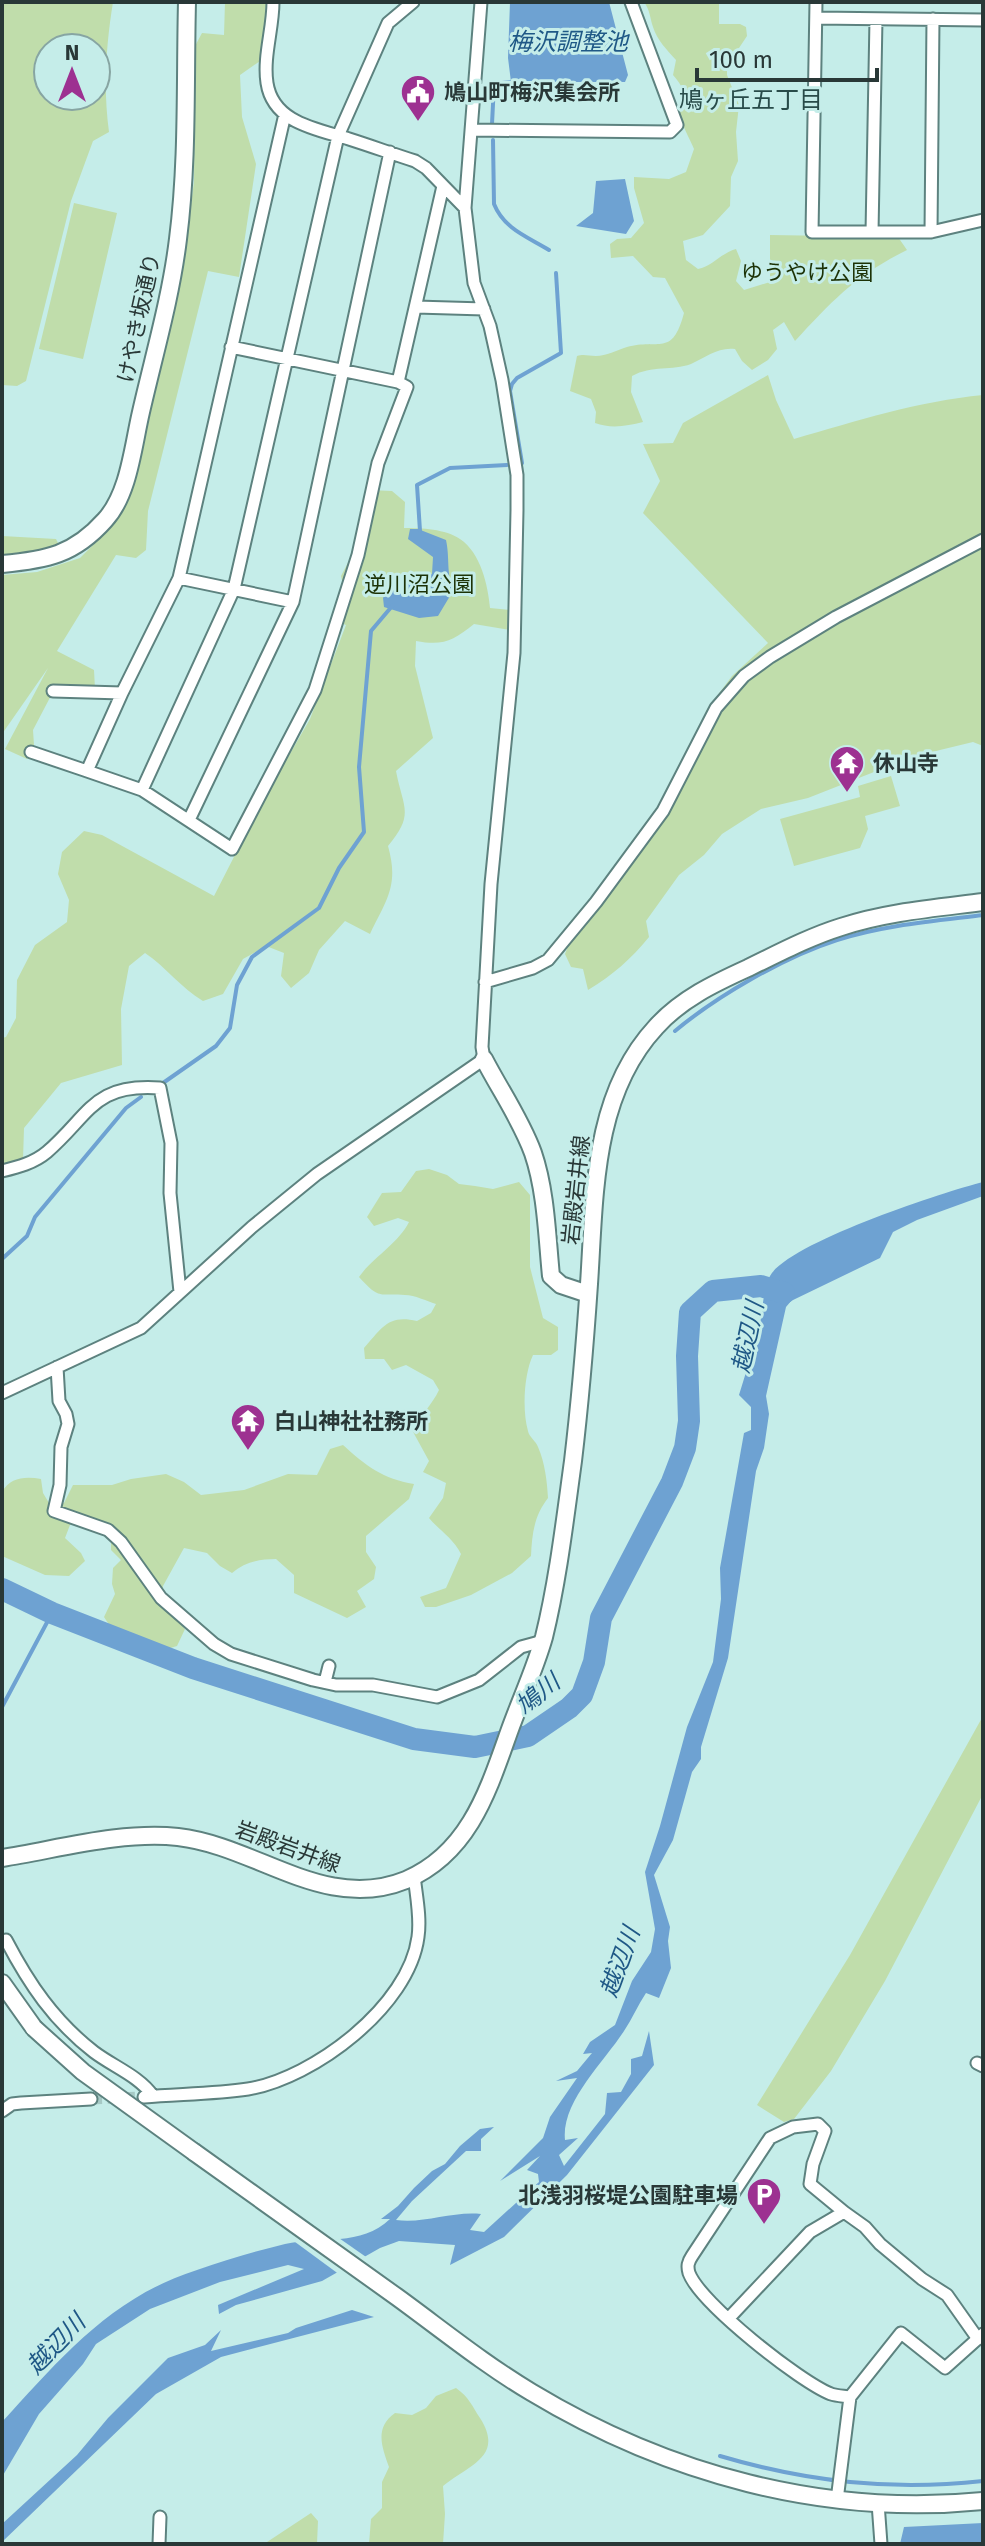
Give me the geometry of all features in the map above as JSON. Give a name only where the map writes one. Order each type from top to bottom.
[{"type":"street","name":"けやき坂通り","points":[[2,564],[41,561],[63,554],[107,519],[118,498],[135,436],[178,241],[184,170],[187,2]]},
{"type":"street","points":[[273,2],[266,77],[271,99],[298,123],[415,161],[426,168],[465,208]]},
{"type":"street","points":[[142,790],[234,589],[338,136],[388,23],[413,2]]},
{"type":"street","points":[[481,2],[465,208],[472,272],[502,380],[517,475],[514,653],[491,884],[482,1047],[484,1059],[520,1122],[534,1155],[551,1276],[561,1285],[588,1294]]},
{"type":"street","points":[[471,130],[670,132],[677,125],[631,2]]},
{"type":"street","points":[[816,2],[812,232],[931,232],[983,220]]},
{"type":"street","points":[[816,18],[983,20]]},
{"type":"street","points":[[872,232],[876,19]]},
{"type":"street","points":[[931,232],[933,19]]},
{"type":"street","points":[[87,771],[179,578],[285,114]]},
{"type":"street","points":[[189,820],[293,602],[390,152]]},
{"type":"street","points":[[398,382],[443,186]]},
{"type":"street","points":[[416,307],[484,309]]},
{"type":"street","points":[[31,752],[142,790],[232,849],[315,690],[358,555],[372,484],[407,387],[398,382],[231,347]]},
{"type":"street","points":[[485,982],[533,968],[548,960],[596,902],[663,811],[716,708],[744,676],[836,617],[983,540]]},
{"type":"street","points":[[179,578],[293,602]]},
{"type":"street","points":[[53,691],[122,693]]},
{"type":"street","name":"岩殿岩井線","points":[[2,1858],[111,1840],[173,1837],[228,1848],[313,1884],[342,1890],[389,1885],[414,1875],[444,1857],[468,1829],[484,1801],[543,1641],[573,1458],[597,1178],[606,1122],[615,1090],[630,1062],[656,1026],[690,998],[809,939],[844,925],[880,917],[983,902]]},
{"type":"street","points":[[2,1393],[141,1328],[317,1174],[484,1059]]},
{"type":"street","points":[[2,1171],[21,1167],[47,1152],[89,1107],[104,1097],[137,1086],[160,1088],[171,1143],[170,1193],[180,1292]]},
{"type":"street","points":[[57,1367],[59,1401],[68,1424],[61,1447],[60,1485],[54,1511],[108,1530],[161,1598],[214,1644],[231,1654],[336,1685],[373,1685],[437,1697],[479,1680],[521,1647],[543,1641]]},
{"type":"street","points":[[325,1682],[329,1666]]},
{"type":"street","points":[[2,1942],[6,1940],[27,1980],[56,2017],[115,2067],[144,2083],[148,2096],[249,2089],[271,2083],[331,2052],[365,2028],[401,1983],[410,1967],[418,1938],[414,1875]]},
{"type":"street","points":[[2,1983],[34,2028],[83,2072],[516,2383],[587,2425],[672,2462],[732,2481],[837,2500],[924,2504],[983,2501]]},
{"type":"street","points":[[2,2111],[12,2104],[91,2099]]},
{"type":"street","points":[[837,2500],[850,2397],[901,2333],[945,2368],[980,2337],[947,2295],[922,2279],[880,2244],[865,2227],[810,2184],[813,2164],[825,2131],[818,2124],[793,2127],[770,2138],[687,2264],[704,2297],[802,2378],[832,2394],[850,2397]]},
{"type":"street","points":[[729,2318],[810,2232],[844,2212]]},
{"type":"street","points":[[878,2503],[881,2544]]},
{"type":"street","points":[[159,2544],[160,2517]]},
{"type":"green space","points":[[2,2],[113,2],[109,32],[32,32],[32,112],[107,112],[109,132],[93,141],[71,201],[26,381],[17,386],[2,385]]},
{"type":"green space","points":[[225,2],[266,2],[263,59],[240,75],[242,117],[256,164],[239,277],[208,271],[148,511],[146,550],[136,558],[116,555],[57,651],[94,670],[95,689],[55,688],[33,730],[34,745],[27,759],[5,749],[48,668],[2,734],[2,575],[37,572],[80,558],[111,527],[130,487],[185,249],[194,182],[195,46],[202,33],[224,35]]},
{"type":"green space","name":"ゆうやけ公園","points":[[644,2],[719,2],[719,24],[746,27],[747,36],[727,66],[727,75],[739,105],[736,132],[738,161],[731,177],[730,206],[703,235],[683,241],[686,260],[698,269],[736,249],[741,261],[736,281],[744,290],[770,282],[770,235],[898,237],[907,250],[873,269],[846,290],[795,341],[784,322],[773,330],[777,349],[768,360],[752,370],[735,349],[729,349],[684,366],[647,370],[632,376],[631,392],[643,422],[607,426],[595,423],[596,412],[591,399],[570,391],[577,356],[600,356],[627,347],[663,344],[675,336],[684,313],[665,278],[653,277],[633,256],[611,258],[610,244],[617,239],[631,238],[644,223],[634,177],[669,179],[686,172],[694,149],[680,116],[682,89],[673,75],[676,60],[657,36]]},
{"type":"green space","points":[[74,203],[117,213],[83,359],[39,349]]},
{"type":"green space","points":[[768,375],[794,439],[911,407],[983,395],[983,746],[973,742],[907,759],[808,798],[761,809],[722,834],[704,855],[679,875],[646,921],[649,937],[621,966],[588,990],[583,969],[571,967],[565,954],[570,941],[653,836],[678,795],[703,747],[706,711],[732,676],[768,643],[643,513],[660,481],[643,444],[673,443],[683,423]]},
{"type":"green space","name":"逆川沼公園","points":[[369,490],[392,491],[405,502],[404,528],[441,531],[460,539],[473,553],[482,570],[490,608],[511,610],[510,630],[474,624],[447,641],[416,641],[415,666],[433,738],[396,771],[404,803],[404,818],[388,846],[392,871],[390,892],[370,934],[345,921],[319,950],[309,973],[291,988],[281,976],[284,953],[266,946],[243,959],[223,994],[203,1001],[145,953],[129,966],[121,1009],[122,1065],[61,1083],[24,1128],[23,1160],[2,1164],[2,1038],[6,1037],[16,1018],[17,980],[35,945],[67,922],[69,900],[58,874],[62,852],[84,831],[102,835],[214,896],[261,804],[310,719],[346,625],[341,623],[347,605],[341,576],[352,555],[358,530],[368,518],[363,502]]},
{"type":"green space","points":[[2,536],[56,539],[58,543],[52,549],[2,556]]},
{"type":"green space","points":[[891,776],[900,806],[865,816],[868,829],[860,848],[794,866],[780,819],[860,797],[858,786]]},
{"type":"green space","points":[[429,1169],[447,1175],[459,1184],[493,1189],[519,1182],[530,1195],[530,1267],[543,1318],[558,1327],[558,1350],[551,1355],[533,1355],[526,1382],[526,1422],[542,1459],[548,1498],[535,1526],[531,1556],[512,1573],[471,1595],[436,1607],[425,1607],[420,1597],[446,1588],[461,1554],[429,1518],[443,1498],[446,1483],[423,1472],[429,1461],[412,1430],[439,1390],[433,1380],[406,1365],[392,1370],[384,1359],[365,1359],[364,1348],[386,1324],[399,1319],[417,1321],[431,1313],[436,1304],[409,1295],[380,1294],[359,1277],[399,1237],[409,1222],[398,1218],[374,1226],[367,1217],[382,1193],[401,1192],[416,1171]]},
{"type":"green space","points":[[343,1445],[376,1470],[393,1479],[414,1484],[409,1499],[366,1536],[366,1552],[376,1567],[374,1579],[357,1591],[366,1607],[347,1618],[294,1593],[294,1575],[276,1559],[253,1562],[232,1573],[207,1553],[184,1548],[163,1586],[161,1603],[185,1629],[177,1646],[164,1650],[112,1629],[104,1617],[115,1594],[113,1568],[121,1560],[111,1550],[111,1527],[83,1516],[70,1525],[65,1538],[85,1561],[69,1576],[45,1575],[2,1556],[2,1492],[9,1483],[19,1479],[41,1479],[43,1493],[49,1503],[64,1503],[73,1485],[112,1485],[166,1474],[184,1482],[201,1495],[244,1490],[288,1474],[317,1475],[330,1449]]},
{"type":"green space","points":[[983,1716],[983,1794],[885,1981],[831,2071],[794,2119],[784,2122],[757,2105],[850,1955]]},
{"type":"green space","points":[[456,2388],[480,2418],[487,2431],[488,2442],[480,2459],[443,2486],[443,2544],[369,2544],[371,2519],[382,2508],[382,2482],[389,2467],[382,2445],[384,2425],[395,2413],[412,2415],[426,2408],[436,2396]]},
{"type":"green space","points":[[311,2513],[318,2521],[317,2544],[264,2544]]},
{"type":"water","name":"梅沢調整池","points":[[510,2],[609,2],[628,75],[625,82],[511,82],[508,58]]},
{"type":"water","points":[[625,179],[634,221],[626,234],[576,226],[593,213],[596,181]]},
{"type":"water","points":[[410,529],[446,540],[453,591],[438,616],[419,618],[384,607],[383,598],[390,586],[412,583],[432,574],[433,557],[408,539]]},
{"type":"water","points":[[983,1182],[983,1196],[893,1232],[880,1258],[791,1301],[786,1307],[766,1396],[769,1414],[764,1448],[756,1471],[728,1658],[701,1747],[701,1759],[692,1772],[673,1840],[654,1875],[670,1927],[671,1968],[659,1998],[646,1993],[624,2031],[577,2097],[570,2111],[565,2140],[578,2138],[559,2155],[564,2166],[605,2114],[607,2093],[621,2092],[631,2074],[631,2059],[642,2056],[649,2031],[654,2065],[567,2175],[504,2237],[450,2265],[455,2245],[399,2241],[380,2248],[322,2281],[236,2305],[219,2314],[218,2305],[304,2269],[288,2265],[220,2282],[150,2309],[96,2344],[83,2364],[39,2414],[2,2477],[2,2422],[89,2332],[138,2296],[208,2266],[252,2253],[285,2244],[354,2237],[379,2228],[390,2219],[381,2219],[480,2129],[494,2127],[481,2139],[481,2151],[466,2151],[396,2220],[481,2214],[470,2230],[484,2232],[539,2182],[538,2174],[527,2170],[540,2156],[500,2181],[543,2138],[550,2117],[577,2078],[556,2081],[577,2071],[592,2053],[583,2054],[590,2042],[615,2025],[632,1981],[651,1952],[655,1929],[645,1872],[687,1727],[713,1662],[721,1599],[720,1568],[744,1433],[751,1430],[751,1407],[739,1395],[760,1324],[770,1276],[783,1263],[835,1234],[903,1207]]},
{"type":"water","points":[[352,2310],[374,2317],[221,2357],[156,2394],[2,2542],[2,2524],[77,2455],[108,2418],[168,2358],[205,2345],[221,2330],[211,2351],[288,2333]]},
{"type":"water","points":[[983,2523],[983,2544],[900,2544],[904,2527]]},
{"type":"pier","points":[[336,2236],[369,2259],[340,2275],[291,2239]]},
{"type":"waterway","points":[[492,124],[494,84],[511,82]]},
{"type":"waterway","points":[[493,140],[494,204],[498,213],[517,232],[549,250]]},
{"type":"waterway","points":[[518,464],[522,463],[510,391],[517,378],[561,353],[556,273]]},
{"type":"waterway","points":[[420,531],[417,485],[450,468],[507,465]]},
{"type":"waterway","points":[[163,1083],[216,1046],[230,1028],[237,985],[252,957],[319,908],[339,868],[364,832],[359,767],[371,631],[393,605]]},
{"type":"waterway","points":[[675,1031],[752,979],[817,947],[909,924],[983,915]]},
{"type":"waterway","points":[[2,1259],[27,1236],[35,1217],[126,1108],[141,1097]]},
{"type":"waterway","name":"鳩川","points":[[2,1589],[52,1613],[193,1668],[414,1739],[475,1747],[528,1736],[569,1708],[582,1695],[594,1662],[601,1618],[672,1482],[685,1448],[689,1421],[687,1356],[690,1312],[713,1291],[761,1286],[784,1293]]},
{"type":"waterway","points":[[2,1707],[52,1613]]},
{"type":"waterway","points":[[720,2456],[785,2472],[850,2482],[915,2485],[983,2481]]},
{"type":"tunnel","points":[[91,2099],[144,2097]]},
{"type":"place","name":"鳩山町梅沢集会所","points":[[418,123]]},
{"type":"place","name":"休山寺","points":[[847,794]]},
{"type":"place","name":"白山神社社務所","points":[[248,1452]]},
{"type":"place","name":"北浅羽桜堤公園駐車場","points":[[764,2226]]},
{"type":"district","name":"鳩ヶ丘五丁目","points":[[751,100]]},
{"type":"water label","name":"越辺川","points":[[748,1337]]},
{"type":"water label","name":"越辺川","points":[[620,1962]]},
{"type":"water label","name":"越辺川","points":[[56,2344]]}]
